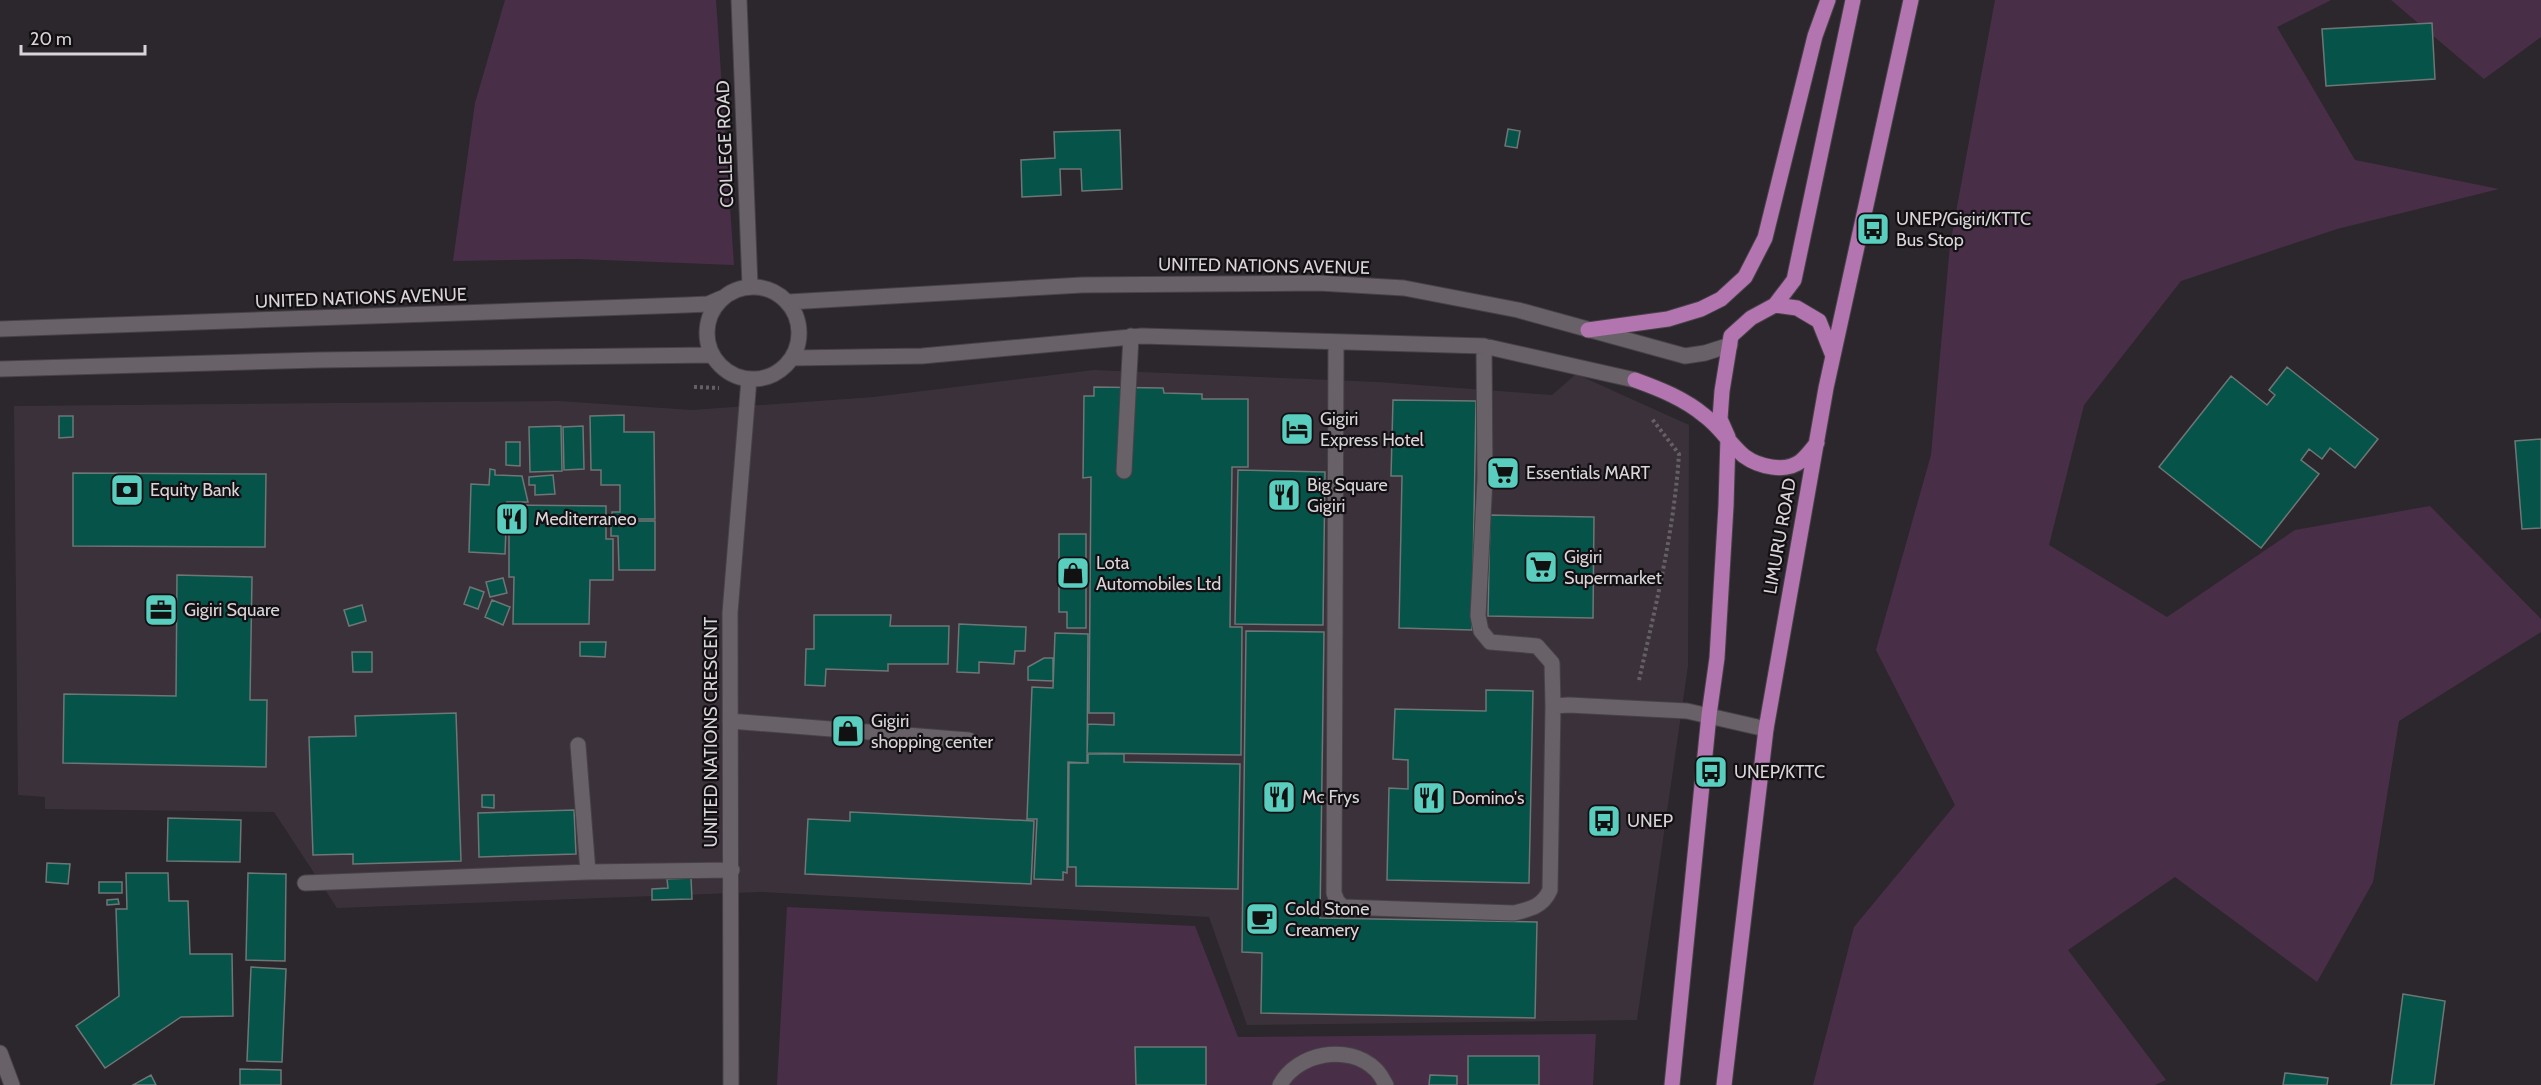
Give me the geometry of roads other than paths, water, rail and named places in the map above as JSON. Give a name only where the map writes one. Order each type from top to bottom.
[{"type":"main road","points":[[1588,330],[1668,319],[1701,309],[1721,299],[1745,277],[1765,238],[1815,36],[1828,0]]},
{"type":"main road","points":[[1672,1085],[1709,715],[1717,658],[1728,437],[1720,419],[1731,336],[1751,318],[1775,305],[1794,280],[1853,0]]},
{"type":"main road","name":"LIMURU ROAD","points":[[1724,1085],[1766,729],[1833,356],[1911,0]]},
{"type":"main road","points":[[1775,305],[1797,308],[1819,321],[1833,356]]},
{"type":"main road","points":[[1635,380],[1666,391],[1699,411],[1745,456],[1768,467],[1787,467],[1800,461],[1817,443]]},
{"type":"street","name":"COLLEGE ROAD","points":[[739,0],[750,286]]},
{"type":"street","name":"UNITED NATIONS AVENUE","points":[[788,302],[1082,285],[1319,283],[1404,288],[1518,310],[1685,356],[1731,345]]},
{"type":"street","points":[[750,286],[776,292],[788,302],[797,316],[800,333],[797,349],[792,358],[776,374],[749,384],[730,374],[717,363],[709,349],[706,333],[708,317],[722,298],[729,292],[750,286]]},
{"type":"street","name":"UNITED NATIONS AVENUE","points":[[0,329],[686,305],[708,304],[722,298]]},
{"type":"street","points":[[792,358],[922,356],[1131,336],[1484,346],[1635,380]]},
{"type":"street","points":[[1124,471],[1131,336]]},
{"type":"street","points":[[1336,342],[1335,893],[1337,902],[1349,908],[1514,913],[1535,908],[1546,900],[1550,890],[1552,663],[1537,646],[1490,642],[1481,631],[1478,616],[1485,478],[1484,346]]},
{"type":"street","points":[[0,369],[320,360],[712,355]]},
{"type":"street","name":"UNITED NATIONS CRESCENT","points":[[731,1085],[730,613],[749,384]]},
{"type":"street","points":[[1553,706],[1633,707],[1688,711],[1766,729]]},
{"type":"street","points":[[730,721],[969,740]]},
{"type":"street","points":[[578,745],[588,872]]},
{"type":"street","points":[[305,883],[588,872],[732,870]]},
{"type":"street","points":[[0,1053],[12,1085]]},
{"type":"street","points":[[1280,1085],[1296,1065],[1312,1056],[1335,1055],[1358,1058],[1376,1069],[1386,1085]]},
{"type":"place","name":"UNEP/Gigiri/KTTC Bus Stop","points":[[1873,229]]},
{"type":"place","name":"Gigiri Express Hotel","points":[[1297,429]]},
{"type":"place","name":"Essentials MART","points":[[1503,473]]},
{"type":"place","name":"Equity Bank","points":[[127,490]]},
{"type":"place","name":"Big Square Gigiri","points":[[1284,495]]},
{"type":"place","name":"Mediterraneo","points":[[512,519]]},
{"type":"place","name":"Gigiri Supermarket","points":[[1541,567]]},
{"type":"place","name":"Lota Automobiles Ltd","points":[[1073,573]]},
{"type":"place","name":"Gigiri Square","points":[[161,610]]},
{"type":"place","name":"Gigiri shopping center","points":[[848,731]]},
{"type":"place","name":"UNEP/KTTC","points":[[1711,772]]},
{"type":"place","name":"Mc Frys","points":[[1279,797]]},
{"type":"place","name":"Domino's","points":[[1429,798]]},
{"type":"place","name":"UNEP","points":[[1604,821]]},
{"type":"place","name":"Cold Stone Creamery","points":[[1262,919]]}]
